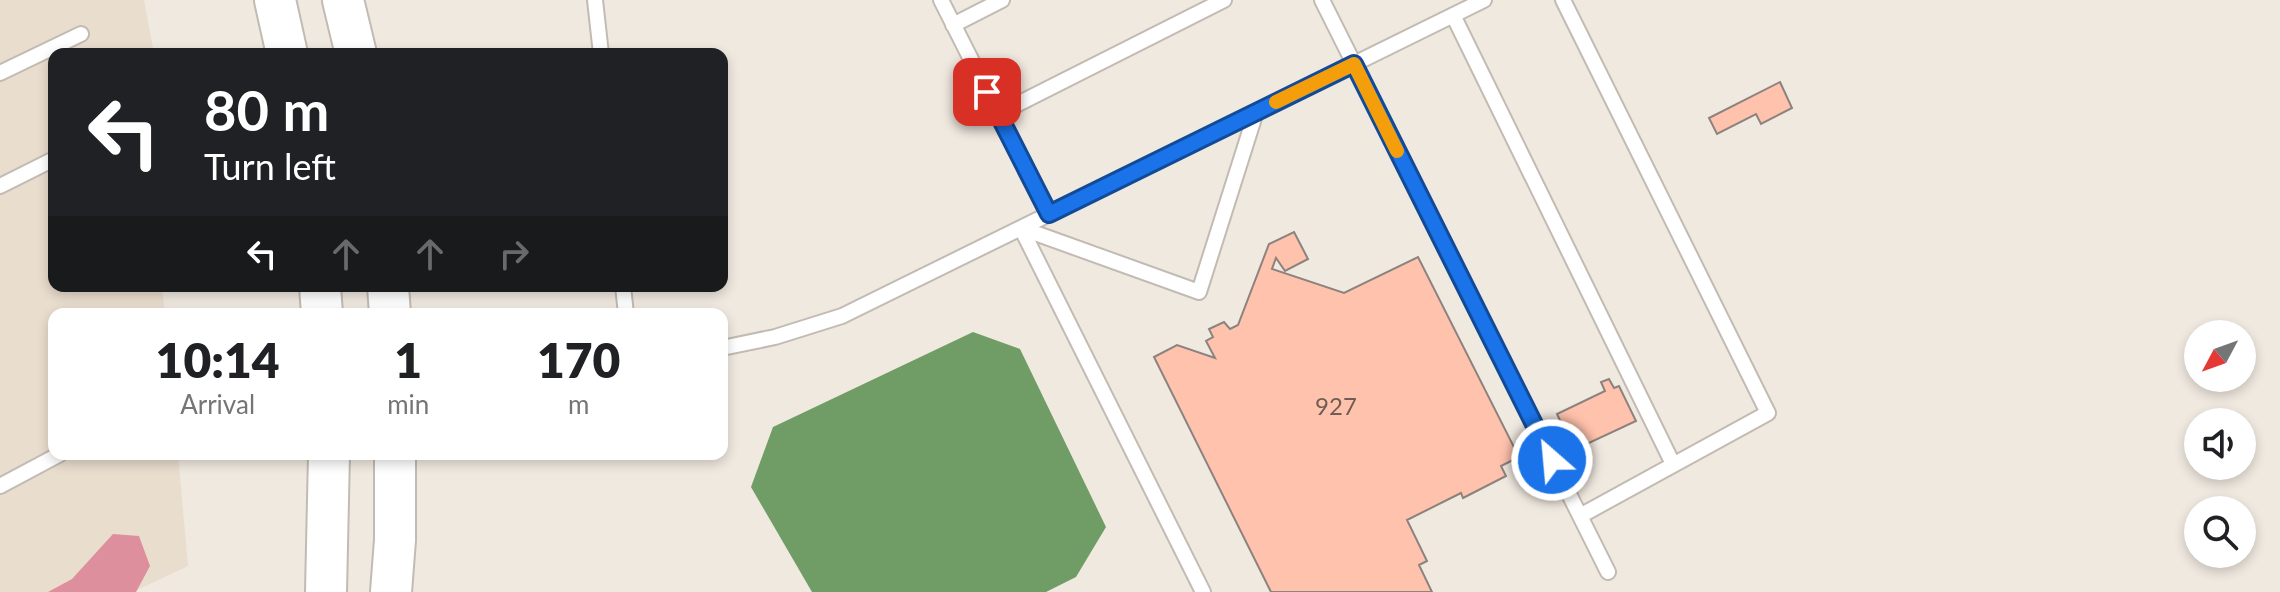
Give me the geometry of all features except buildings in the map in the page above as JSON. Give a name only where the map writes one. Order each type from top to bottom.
[{"type":"main road","points":[[275,0],[286,48]]},
{"type":"main road","points":[[343,0],[355,48]]},
{"type":"main road","points":[[326,592],[329,460]]},
{"type":"main road","points":[[391,592],[395,540],[395,460]]},
{"type":"lane","points":[[595,0],[600,48]]},
{"type":"lane","points":[[941,0],[1049,214]]},
{"type":"lane","points":[[953,25],[1002,0]]},
{"type":"lane","points":[[998,114],[1224,0]]},
{"type":"lane","points":[[1322,0],[1608,572]]},
{"type":"lane","points":[[728,347],[775,337],[842,316],[1484,0]]},
{"type":"lane","points":[[1563,0],[1768,413],[1580,516]]},
{"type":"lane","points":[[1453,15],[1673,464]]},
{"type":"lane","points":[[52,48],[81,34]]},
{"type":"lane","points":[[0,73],[48,50]]},
{"type":"lane","points":[[1021,228],[1199,292],[1256,112]]},
{"type":"lane","points":[[0,186],[48,162]]},
{"type":"lane","points":[[1021,228],[1203,592]]},
{"type":"lane","points":[[0,486],[49,460]]},
{"type":"shaded area","points":[[0,0],[144,0],[153,48],[48,48],[48,292],[163,292],[164,308],[48,308],[48,460],[179,460],[188,566],[133,592],[0,592]]},
{"type":"shaded area","points":[[973,332],[1020,349],[1106,527],[1076,577],[1046,592],[812,592],[751,487],[773,427]]},
{"type":"shaded area","points":[[113,534],[139,536],[150,566],[136,592],[48,592],[72,579]]},
{"type":"slow traffic","points":[[1276,102],[1354,64],[1397,151]]},
{"type":"route","points":[[987,92],[1049,214],[1354,64],[1552,460]]}]
